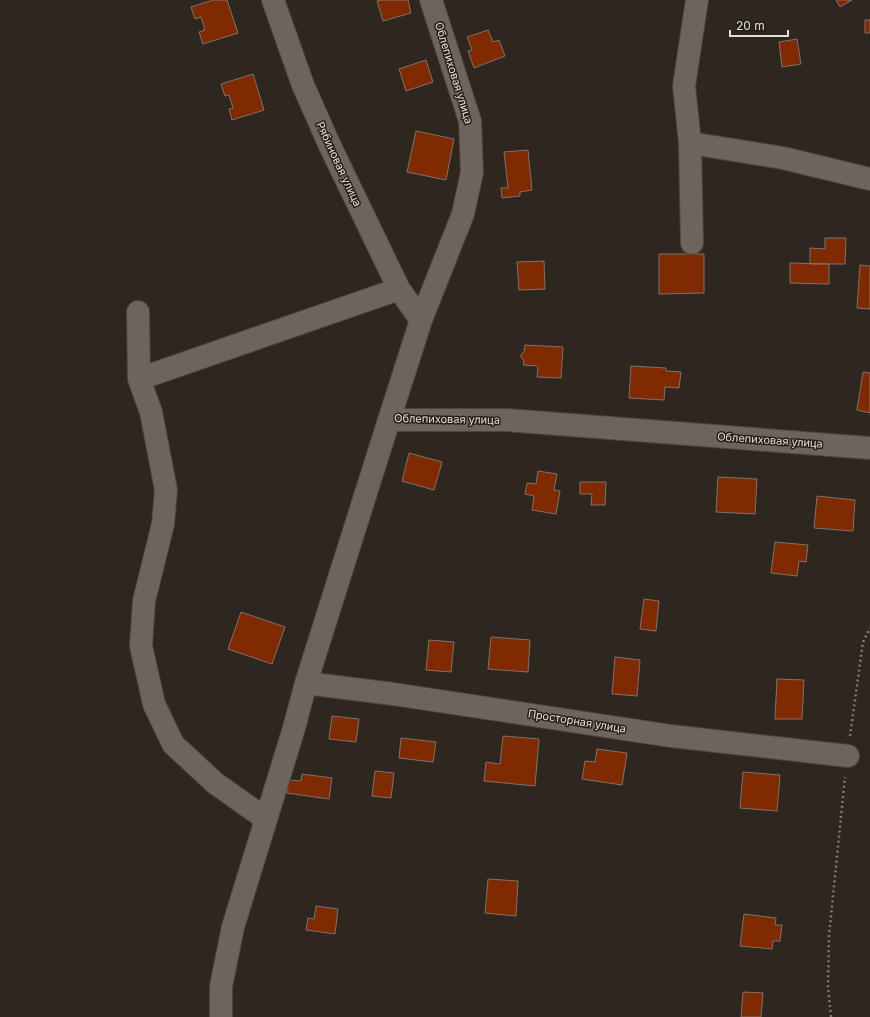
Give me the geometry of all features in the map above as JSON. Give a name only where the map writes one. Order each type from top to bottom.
[{"type":"street","name":"Рябиновая улица","points":[[273,0],[303,85],[330,146],[399,288],[421,320]]},
{"type":"street","name":"Облепиховая улица","points":[[431,0],[470,122],[472,172],[463,214],[421,320],[389,420],[506,420],[870,448]]},
{"type":"street","points":[[692,243],[690,143],[684,86],[697,0]]},
{"type":"street","points":[[690,143],[783,158],[870,179]]},
{"type":"street","points":[[139,379],[399,288]]},
{"type":"street","points":[[138,312],[139,379],[151,412],[166,490],[163,524],[144,601],[140,646],[154,704],[173,744],[215,783],[266,819]]},
{"type":"street","points":[[221,1017],[222,986],[233,927],[294,728],[306,683],[389,420]]},
{"type":"street","name":"Просторная улица","points":[[306,683],[393,694],[671,736],[848,756]]},
{"type":"path","points":[[831,1017],[828,987],[829,936],[848,756],[864,642],[870,628]]},
{"type":"building","points":[[213,0],[227,0],[238,33],[203,44],[199,32],[205,30],[201,17],[195,19],[191,7]]},
{"type":"building","points":[[408,0],[411,13],[383,21],[377,1]]},
{"type":"building","points":[[836,0],[852,0],[840,7]]},
{"type":"building","points":[[865,20],[870,20],[870,33],[865,33]]},
{"type":"building","points":[[488,30],[493,42],[499,40],[505,56],[474,68],[468,51],[472,50],[467,37]]},
{"type":"building","points":[[797,39],[801,64],[782,67],[779,42]]},
{"type":"building","points":[[426,60],[433,82],[406,91],[399,69]]},
{"type":"building","points":[[253,74],[264,110],[232,120],[229,109],[233,108],[229,95],[225,96],[221,84]]},
{"type":"building","points":[[416,131],[454,139],[446,180],[407,172]]},
{"type":"building","points":[[528,150],[532,190],[520,192],[520,196],[502,198],[501,188],[508,188],[504,152]]},
{"type":"building","points":[[825,238],[846,238],[845,264],[810,264],[810,248],[825,249]]},
{"type":"building","points":[[659,254],[704,254],[704,293],[659,294]]},
{"type":"building","points":[[544,261],[545,289],[519,290],[517,262]]},
{"type":"building","points":[[790,263],[829,264],[829,284],[790,283]]},
{"type":"building","points":[[860,265],[870,266],[870,309],[857,308]]},
{"type":"building","points":[[525,345],[563,347],[561,378],[537,377],[538,366],[523,365],[524,361],[521,354],[524,352]]},
{"type":"building","points":[[631,366],[666,368],[666,371],[681,372],[679,388],[665,387],[664,400],[629,398]]},
{"type":"building","points":[[863,372],[870,373],[870,413],[857,410]]},
{"type":"building","points":[[409,453],[442,462],[434,490],[402,481]]},
{"type":"building","points":[[538,471],[557,474],[554,490],[560,491],[556,514],[532,510],[534,496],[525,494],[527,483],[536,484]]},
{"type":"building","points":[[718,477],[757,479],[755,514],[716,512]]},
{"type":"building","points":[[580,482],[606,482],[605,505],[591,505],[592,494],[580,494]]},
{"type":"building","points":[[817,496],[855,500],[853,531],[814,528]]},
{"type":"building","points":[[775,542],[808,545],[806,562],[799,561],[797,576],[771,573]]},
{"type":"building","points":[[644,599],[659,601],[656,631],[640,629]]},
{"type":"building","points":[[241,612],[285,627],[272,664],[228,649]]},
{"type":"building","points":[[491,637],[530,640],[528,672],[488,669]]},
{"type":"building","points":[[429,640],[454,642],[451,672],[426,670]]},
{"type":"building","points":[[615,657],[640,660],[637,696],[612,694]]},
{"type":"building","points":[[777,679],[804,680],[802,719],[775,719]]},
{"type":"building","points":[[332,716],[359,719],[356,742],[329,739]]},
{"type":"building","points":[[503,736],[539,739],[535,786],[484,781],[486,762],[500,764]]},
{"type":"building","points":[[401,738],[436,742],[433,762],[399,758]]},
{"type":"building","points":[[597,749],[627,753],[622,785],[582,779],[585,761],[595,762]]},
{"type":"building","points":[[375,771],[394,773],[391,798],[372,796]]},
{"type":"building","points":[[743,772],[780,775],[777,811],[740,808]]},
{"type":"building","points":[[302,774],[332,778],[329,799],[287,793],[289,780],[301,781]]},
{"type":"building","points":[[488,879],[518,881],[516,916],[485,913]]},
{"type":"building","points":[[316,906],[338,909],[335,934],[306,930],[308,918],[314,919]]},
{"type":"building","points":[[744,914],[776,918],[775,925],[782,925],[780,941],[773,941],[772,949],[740,946]]},
{"type":"building","points":[[743,992],[763,993],[761,1017],[741,1017]]}]
